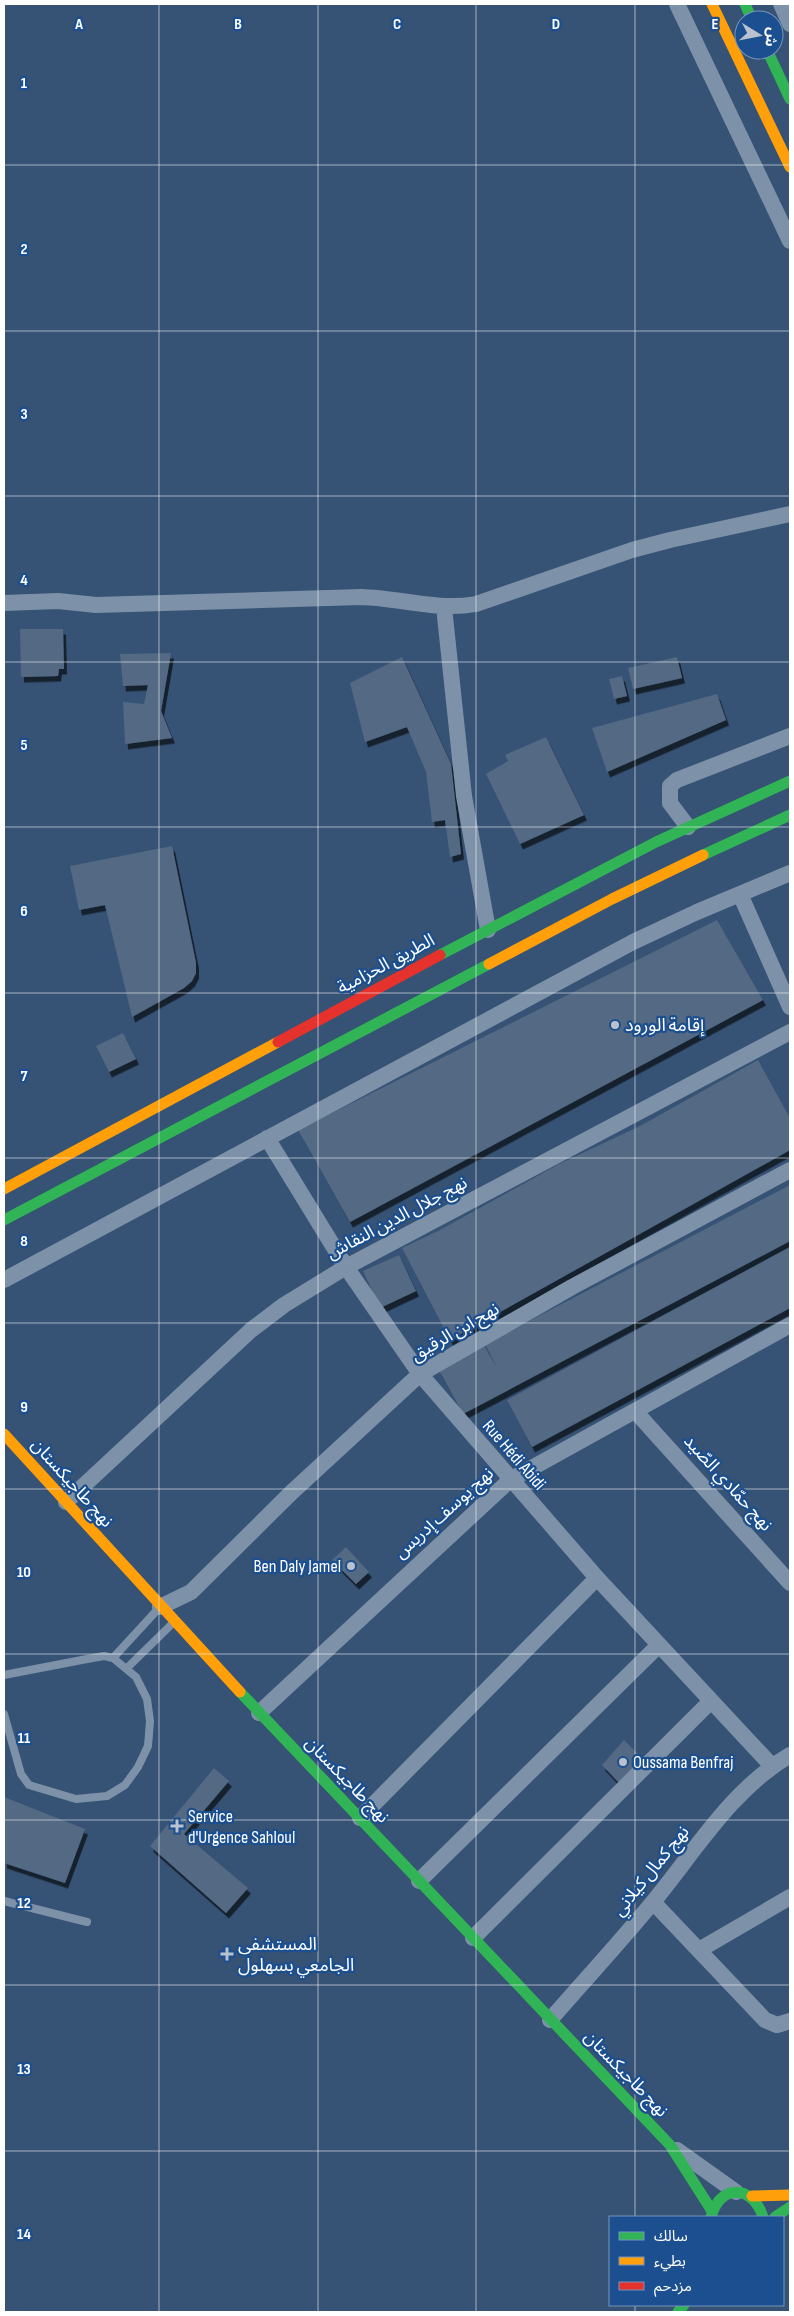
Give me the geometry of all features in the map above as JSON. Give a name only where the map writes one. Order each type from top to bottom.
[{"type":"main road","points":[[712,4],[790,167]]},
{"type":"main road","points":[[772,60],[790,99]]},
{"type":"main road","name":"الطريق الحزامية","points":[[7,1186],[488,930],[688,827],[790,781]]},
{"type":"main road","points":[[4,1220],[594,908],[674,868],[790,816]]},
{"type":"main road","name":"نهج طاجيكستان","points":[[4,1434],[160,1607],[259,1713],[670,2145],[711,2214]]},
{"type":"main road","points":[[711,2214],[721,2197],[744,2194],[790,2195]]},
{"type":"main road","points":[[744,2194],[758,2203],[763,2216]]},
{"type":"main road","points":[[776,2216],[790,2207]]},
{"type":"street","points":[[677,4],[790,241]]},
{"type":"street","points":[[781,4],[790,24]]},
{"type":"street","points":[[4,603],[58,601],[96,605],[361,597],[444,607],[476,604],[601,559],[670,540],[790,514]]},
{"type":"street","points":[[444,607],[464,796],[488,930]]},
{"type":"street","points":[[688,827],[670,803],[670,786],[677,780],[790,736]]},
{"type":"street","points":[[4,1280],[633,942],[790,873]]},
{"type":"street","points":[[740,894],[790,1007]]},
{"type":"street","name":"نهج جلال الدين النقاش","points":[[66,1502],[251,1330],[284,1305],[346,1268],[790,1032]]},
{"type":"street","name":"Rue Hédi Abidi","points":[[267,1138],[346,1268],[420,1374],[596,1578],[710,1702],[772,1766]]},
{"type":"street","name":"نهج ابن الرقيق","points":[[160,1607],[191,1592],[292,1492],[420,1374],[572,1287],[790,1170]]},
{"type":"street","name":"نهج يوسف إدريس","points":[[259,1713],[510,1480],[790,1325]]},
{"type":"street","name":"نهج حمّادي الصّيد","points":[[635,1411],[790,1583]]},
{"type":"street","points":[[360,1818],[596,1578]]},
{"type":"street","points":[[174,1621],[191,1592]]},
{"type":"street","points":[[419,1880],[658,1646]]},
{"type":"street","points":[[473,1938],[710,1702]]},
{"type":"street","name":"نهج كمال كيلاني","points":[[550,2020],[653,1902],[726,1810],[750,1784],[772,1766],[790,1755]]},
{"type":"street","points":[[699,1950],[790,1897]]},
{"type":"street","points":[[653,1902],[764,2020],[777,2025],[790,2021]]},
{"type":"street","points":[[670,2145],[744,2194]]},
{"type":"lane","points":[[113,1658],[160,1607]]},
{"type":"lane","points":[[127,1668],[174,1621]]},
{"type":"lane","points":[[4,1675],[104,1656],[113,1658],[136,1677],[147,1699],[150,1721],[148,1746],[138,1767],[125,1784],[107,1796],[76,1798],[29,1784],[21,1774],[4,1714]]},
{"type":"lane","points":[[4,1901],[87,1922]]},
{"type":"building","points":[[20,629],[63,629],[64,669],[59,669],[58,676],[21,677]]},
{"type":"building","points":[[171,653],[161,711],[172,738],[125,744],[123,702],[144,704],[148,685],[123,686],[120,654]]},
{"type":"building","points":[[402,657],[451,764],[461,854],[450,857],[445,820],[432,822],[426,772],[407,727],[365,742],[350,683]]},
{"type":"building","points":[[677,657],[682,678],[633,689],[628,668]]},
{"type":"building","points":[[622,676],[627,696],[614,699],[609,679]]},
{"type":"building","points":[[717,694],[726,720],[607,772],[592,728]]},
{"type":"building","points":[[546,737],[584,815],[520,844],[486,774],[508,761],[505,755]]},
{"type":"building","points":[[172,846],[196,963],[196,973],[192,981],[184,988],[132,1017],[105,905],[79,910],[70,866]]},
{"type":"building","points":[[717,920],[763,1000],[350,1222],[298,1130]]},
{"type":"building","points":[[123,1033],[136,1059],[109,1072],[96,1046]]},
{"type":"building","points":[[758,1060],[790,1118],[790,1150],[450,1340],[402,1248],[440,1230],[559,1164],[640,1126]]},
{"type":"building","points":[[790,1185],[790,1241],[463,1414],[439,1370],[484,1345],[498,1370],[485,1344]]},
{"type":"building","points":[[790,1247],[790,1308],[532,1447],[507,1400]]},
{"type":"building","points":[[399,1255],[416,1291],[380,1308],[363,1271]]},
{"type":"building","name":"Ben Daly Jamel","points":[[346,1547],[369,1572],[356,1584],[332,1560]]},
{"type":"building","name":"Oussama Benfraj","points":[[624,1740],[644,1760],[621,1785],[602,1765]]},
{"type":"building","points":[[214,1768],[229,1781],[184,1834],[248,1888],[226,1913],[150,1846]]},
{"type":"building","points":[[4,1797],[85,1829],[65,1883],[4,1863]]},
{"type":"traffic: fast","points":[[745,4],[748,10]]},
{"type":"traffic: fast","points":[[772,60],[790,99]]},
{"type":"traffic: fast","points":[[440,955],[656,842],[790,781]]},
{"type":"traffic: fast","points":[[703,855],[790,815]]},
{"type":"traffic: fast","points":[[4,1220],[489,964]]},
{"type":"traffic: fast","points":[[240,1692],[670,2145],[712,2211]]},
{"type":"traffic: fast","points":[[711,2216],[715,2206],[722,2198],[737,2192],[745,2194],[752,2199],[763,2216]]},
{"type":"traffic: fast","points":[[776,2216],[790,2207]]},
{"type":"traffic: fast","points":[[678,2312],[683,2306]]},
{"type":"traffic: slow","points":[[712,4],[790,167]]},
{"type":"traffic: slow","points":[[489,964],[612,899],[703,855]]},
{"type":"traffic: slow","points":[[4,1189],[278,1042]]},
{"type":"traffic: slow","points":[[4,1434],[240,1692]]},
{"type":"traffic: slow","points":[[752,2196],[790,2195]]},
{"type":"traffic: jam","points":[[278,1042],[440,955]]},
{"type":"place","name":"إقامة الورود","points":[[615,1025]]},
{"type":"place","name":"Ben Daly Jamel","points":[[351,1566]]},
{"type":"place","name":"Oussama Benfraj","points":[[623,1762]]},
{"type":"place","name":"Service d'Urgence Sahloul","points":[[177,1826]]},
{"type":"place","name":"المستشفى الجامعي بسهلول","points":[[227,1954]]}]
